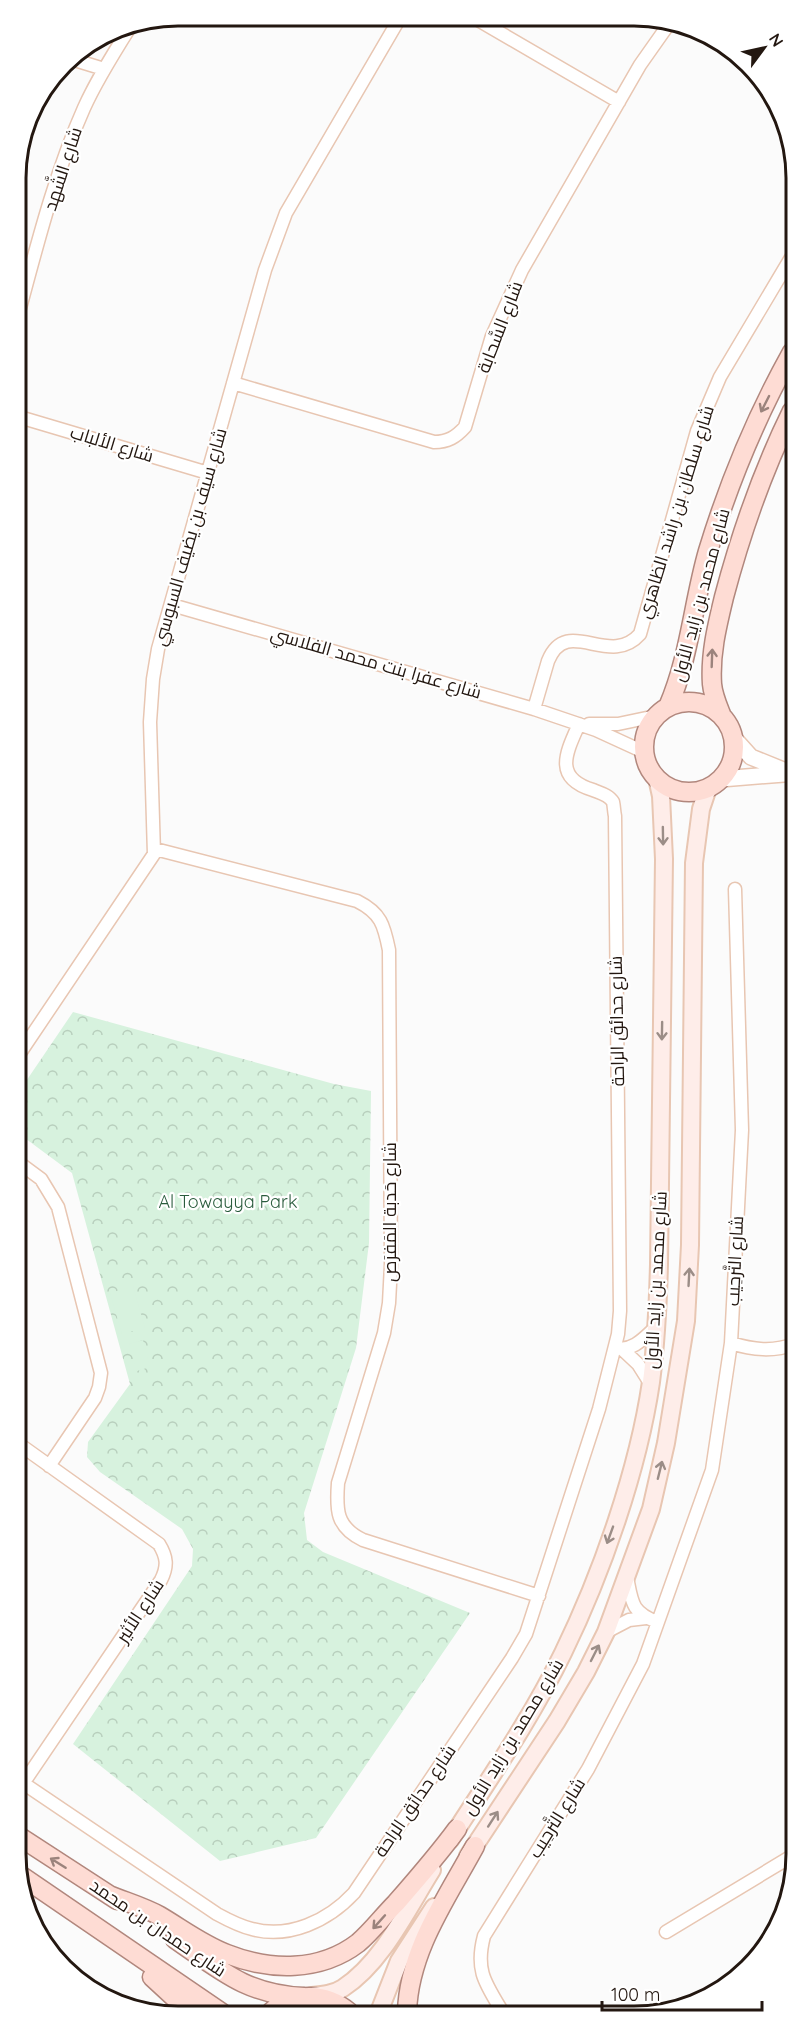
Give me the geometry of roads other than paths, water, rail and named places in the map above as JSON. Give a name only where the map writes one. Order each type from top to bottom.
[{"type":"main road","name":"شارع محمد بن زايد الأول","points":[[662,711],[686,657],[708,552],[731,483],[757,420],[786,364]]},
{"type":"main road","name":"شارع محمد بن زايد الأول","points":[[721,714],[712,689],[713,643],[734,559],[757,493],[786,425]]},
{"type":"main road","points":[[682,702],[696,702],[709,706],[721,714],[733,736],[734,752],[730,767],[715,784],[695,792],[681,791],[668,787],[657,778],[644,752],[649,727],[662,711],[682,702]]},
{"type":"main road","name":"شارع محمد بن زايد الأول","points":[[307,1997],[329,1994],[342,1989],[372,1962],[398,1925],[530,1713],[579,1619],[618,1515],[632,1465],[650,1383],[657,1326],[664,859],[661,796],[657,778]]},
{"type":"main road","name":"شارع محمد بن زايد الأول","points":[[381,2006],[399,1961],[557,1721],[586,1672],[606,1632],[651,1509],[666,1443],[686,1321],[690,1245],[694,863],[701,809],[715,784]]},
{"type":"main road","points":[[109,1895],[154,1913],[199,1941],[248,1962],[272,1967],[318,1962],[358,1943],[374,1928],[427,1869],[457,1829]]},
{"type":"main road","name":"شارع حمدان بن محمد","points":[[26,1841],[241,1983],[265,1993],[307,1997],[335,2002],[341,2006]]},
{"type":"main road","points":[[407,2006],[411,1978],[423,1941],[475,1846]]},
{"type":"main road","name":"شارع حمدان بن محمد","points":[[29,1881],[212,2006]]},
{"type":"main road","points":[[85,1918],[183,2006]]},
{"type":"main road","points":[[280,2006],[307,1997]]},
{"type":"street","name":"شارع سيف بن يضيف السبوسي","points":[[155,849],[151,769],[153,679],[158,649],[265,270],[286,213],[395,26]]},
{"type":"street","points":[[488,26],[619,102]]},
{"type":"street","name":"شارع السَّحابة","points":[[233,384],[434,442],[444,442],[457,435],[465,427],[492,336],[514,286],[645,57],[666,29]]},
{"type":"street","name":"شارع الشَّهد","points":[[26,269],[84,107],[125,35]]},
{"type":"street","points":[[80,62],[104,69]]},
{"type":"street","name":"شارع سلطان بن راشد الظاهري","points":[[534,709],[548,661],[560,645],[574,640],[614,648],[628,644],[640,634],[697,430],[720,377],[786,266]]},
{"type":"street","name":"شارع الألباب","points":[[26,419],[208,473]]},
{"type":"street","name":"شارع عفرا بنت محمد الفلاسي","points":[[172,605],[534,709],[612,736],[644,752]]},
{"type":"street","name":"شارع عفرا بنت محمد الفلاسي","points":[[579,724],[618,724],[662,711]]},
{"type":"street","name":"شارع حدائق الراحة","points":[[26,1787],[217,1914],[239,1926],[262,1931],[284,1932],[298,1928],[332,1912],[354,1893],[526,1634],[618,1349],[620,1311],[615,816],[613,802],[606,795],[577,785],[568,774],[566,762],[579,724]]},
{"type":"street","points":[[733,736],[751,757],[786,772]]},
{"type":"street","points":[[715,784],[786,775]]},
{"type":"street","points":[[26,1044],[136,882],[155,849]]},
{"type":"street","name":"شارع حَدبة المَفرَص","points":[[155,849],[357,901],[375,912],[381,921],[389,950],[391,1265],[389,1303],[384,1333],[338,1483],[336,1507],[351,1534],[363,1540],[539,1596]]},
{"type":"street","name":"شارع التَّرحِيب","points":[[499,2006],[481,1973],[480,1959],[484,1936],[588,1769],[643,1664],[651,1620],[712,1470],[732,1343],[742,1130],[735,889]]},
{"type":"street","points":[[26,1167],[41,1179],[58,1207],[101,1373],[95,1398],[50,1466]]},
{"type":"street","points":[[618,1349],[633,1346],[657,1326]]},
{"type":"street","points":[[732,1343],[752,1349],[786,1347]]},
{"type":"street","points":[[618,1349],[638,1364],[650,1383]]},
{"type":"street","name":"شارع الأثير","points":[[26,1449],[159,1544],[166,1556],[167,1569],[143,1608],[26,1777]]},
{"type":"street","points":[[626,1576],[636,1610],[651,1620]]},
{"type":"street","points":[[606,1632],[629,1620],[651,1620]]},
{"type":"street","points":[[666,1932],[786,1859]]},
{"type":"park label","name":"Al Towayya Park","points":[[228,1202]]}]
